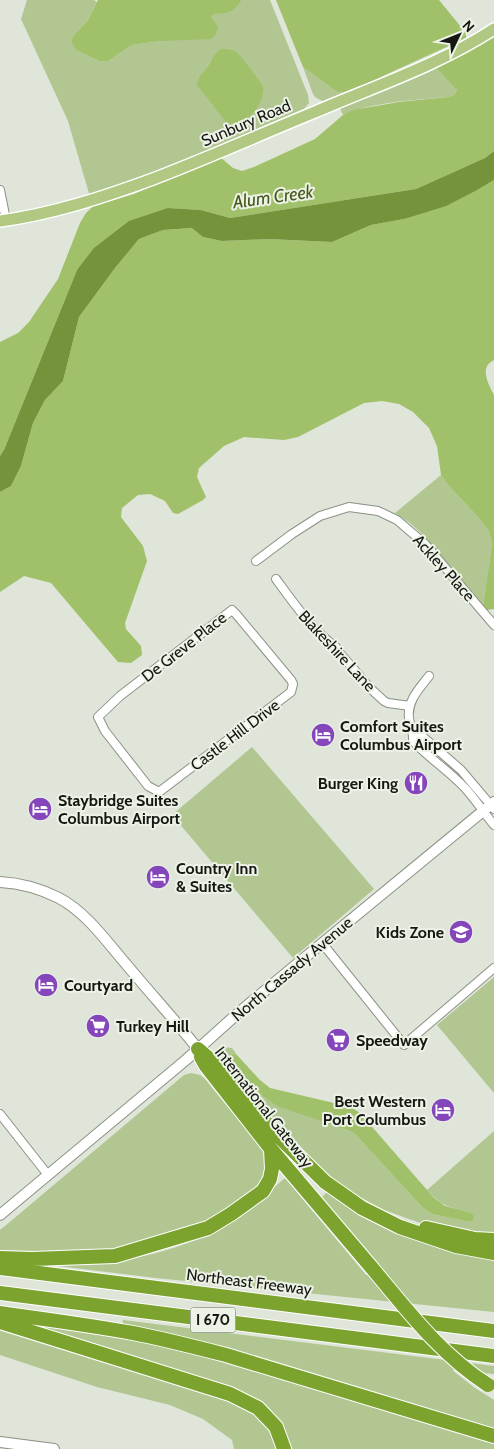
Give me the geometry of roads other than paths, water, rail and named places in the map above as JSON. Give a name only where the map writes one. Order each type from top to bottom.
[{"type":"highway","name":"International Gateway","points":[[198,1049],[206,1066],[271,1149],[413,1317],[465,1370],[492,1388]]},
{"type":"highway","name":"International Gateway","points":[[198,1049],[220,1068],[274,1132],[325,1182],[362,1208],[400,1227],[437,1240],[456,1246],[494,1252]]},
{"type":"highway","points":[[0,1258],[32,1259],[115,1256],[208,1228],[263,1191],[270,1179],[272,1169],[271,1149]]},
{"type":"highway","points":[[362,1208],[401,1223],[475,1239],[494,1240]]},
{"type":"highway","name":"Northeast Freeway","points":[[0,1268],[494,1331]]},
{"type":"highway","name":"I 670","points":[[0,1293],[494,1356]]},
{"type":"highway","points":[[0,1313],[133,1333],[190,1346],[252,1362],[494,1436]]},
{"type":"highway","points":[[0,1322],[230,1394],[258,1408],[276,1427],[284,1449]]},
{"type":"highway","points":[[427,1323],[494,1323]]},
{"type":"main road","name":"Sunbury Road","points":[[3,220],[104,197],[180,168],[430,63],[494,30]]},
{"type":"main road","name":"North Cassady Avenue","points":[[0,1215],[198,1049],[236,1014],[490,807]]},
{"type":"main road","points":[[0,882],[44,892],[60,898],[80,912],[98,930],[198,1049]]},
{"type":"main road","points":[[0,1442],[54,1449]]},
{"type":"street","points":[[0,190],[3,220]]},
{"type":"street","name":"Ackley Place","points":[[256,560],[320,516],[349,507],[378,511],[397,520],[425,544],[494,625]]},
{"type":"street","name":"Blakeshire Lane","points":[[276,579],[302,614],[336,647],[371,689],[388,703],[410,706]]},
{"type":"street","name":"De Greve Place","points":[[159,792],[148,786],[105,731],[98,717],[120,696],[232,610],[265,647]]},
{"type":"street","name":"Castle Hill Drive","points":[[159,792],[291,692],[293,684],[291,680],[265,647]]},
{"type":"street","points":[[429,676],[413,697],[410,706],[409,717],[414,733],[413,741],[466,789],[490,807]]},
{"type":"street","points":[[414,733],[422,736],[461,770],[490,807],[494,825]]},
{"type":"street","points":[[322,943],[404,1045],[494,968]]},
{"type":"street","points":[[0,1114],[48,1175]]},
{"type":"place","name":"Comfort Suites Columbus Airport","points":[[323,735]]},
{"type":"place","name":"Burger King","points":[[416,783]]},
{"type":"place","name":"Staybridge Suites Columbus Airport","points":[[40,809]]},
{"type":"place","name":"Country Inn & Suites","points":[[158,877]]},
{"type":"place","name":"Kids Zone","points":[[461,932]]},
{"type":"place","name":"Courtyard","points":[[46,985]]},
{"type":"place","name":"Turkey Hill","points":[[98,1026]]},
{"type":"place","name":"Speedway","points":[[338,1040]]},
{"type":"place","name":"Best Western Port Columbus","points":[[443,1110]]},
{"type":"water label","name":"Alum Creek","points":[[273,197]]}]
